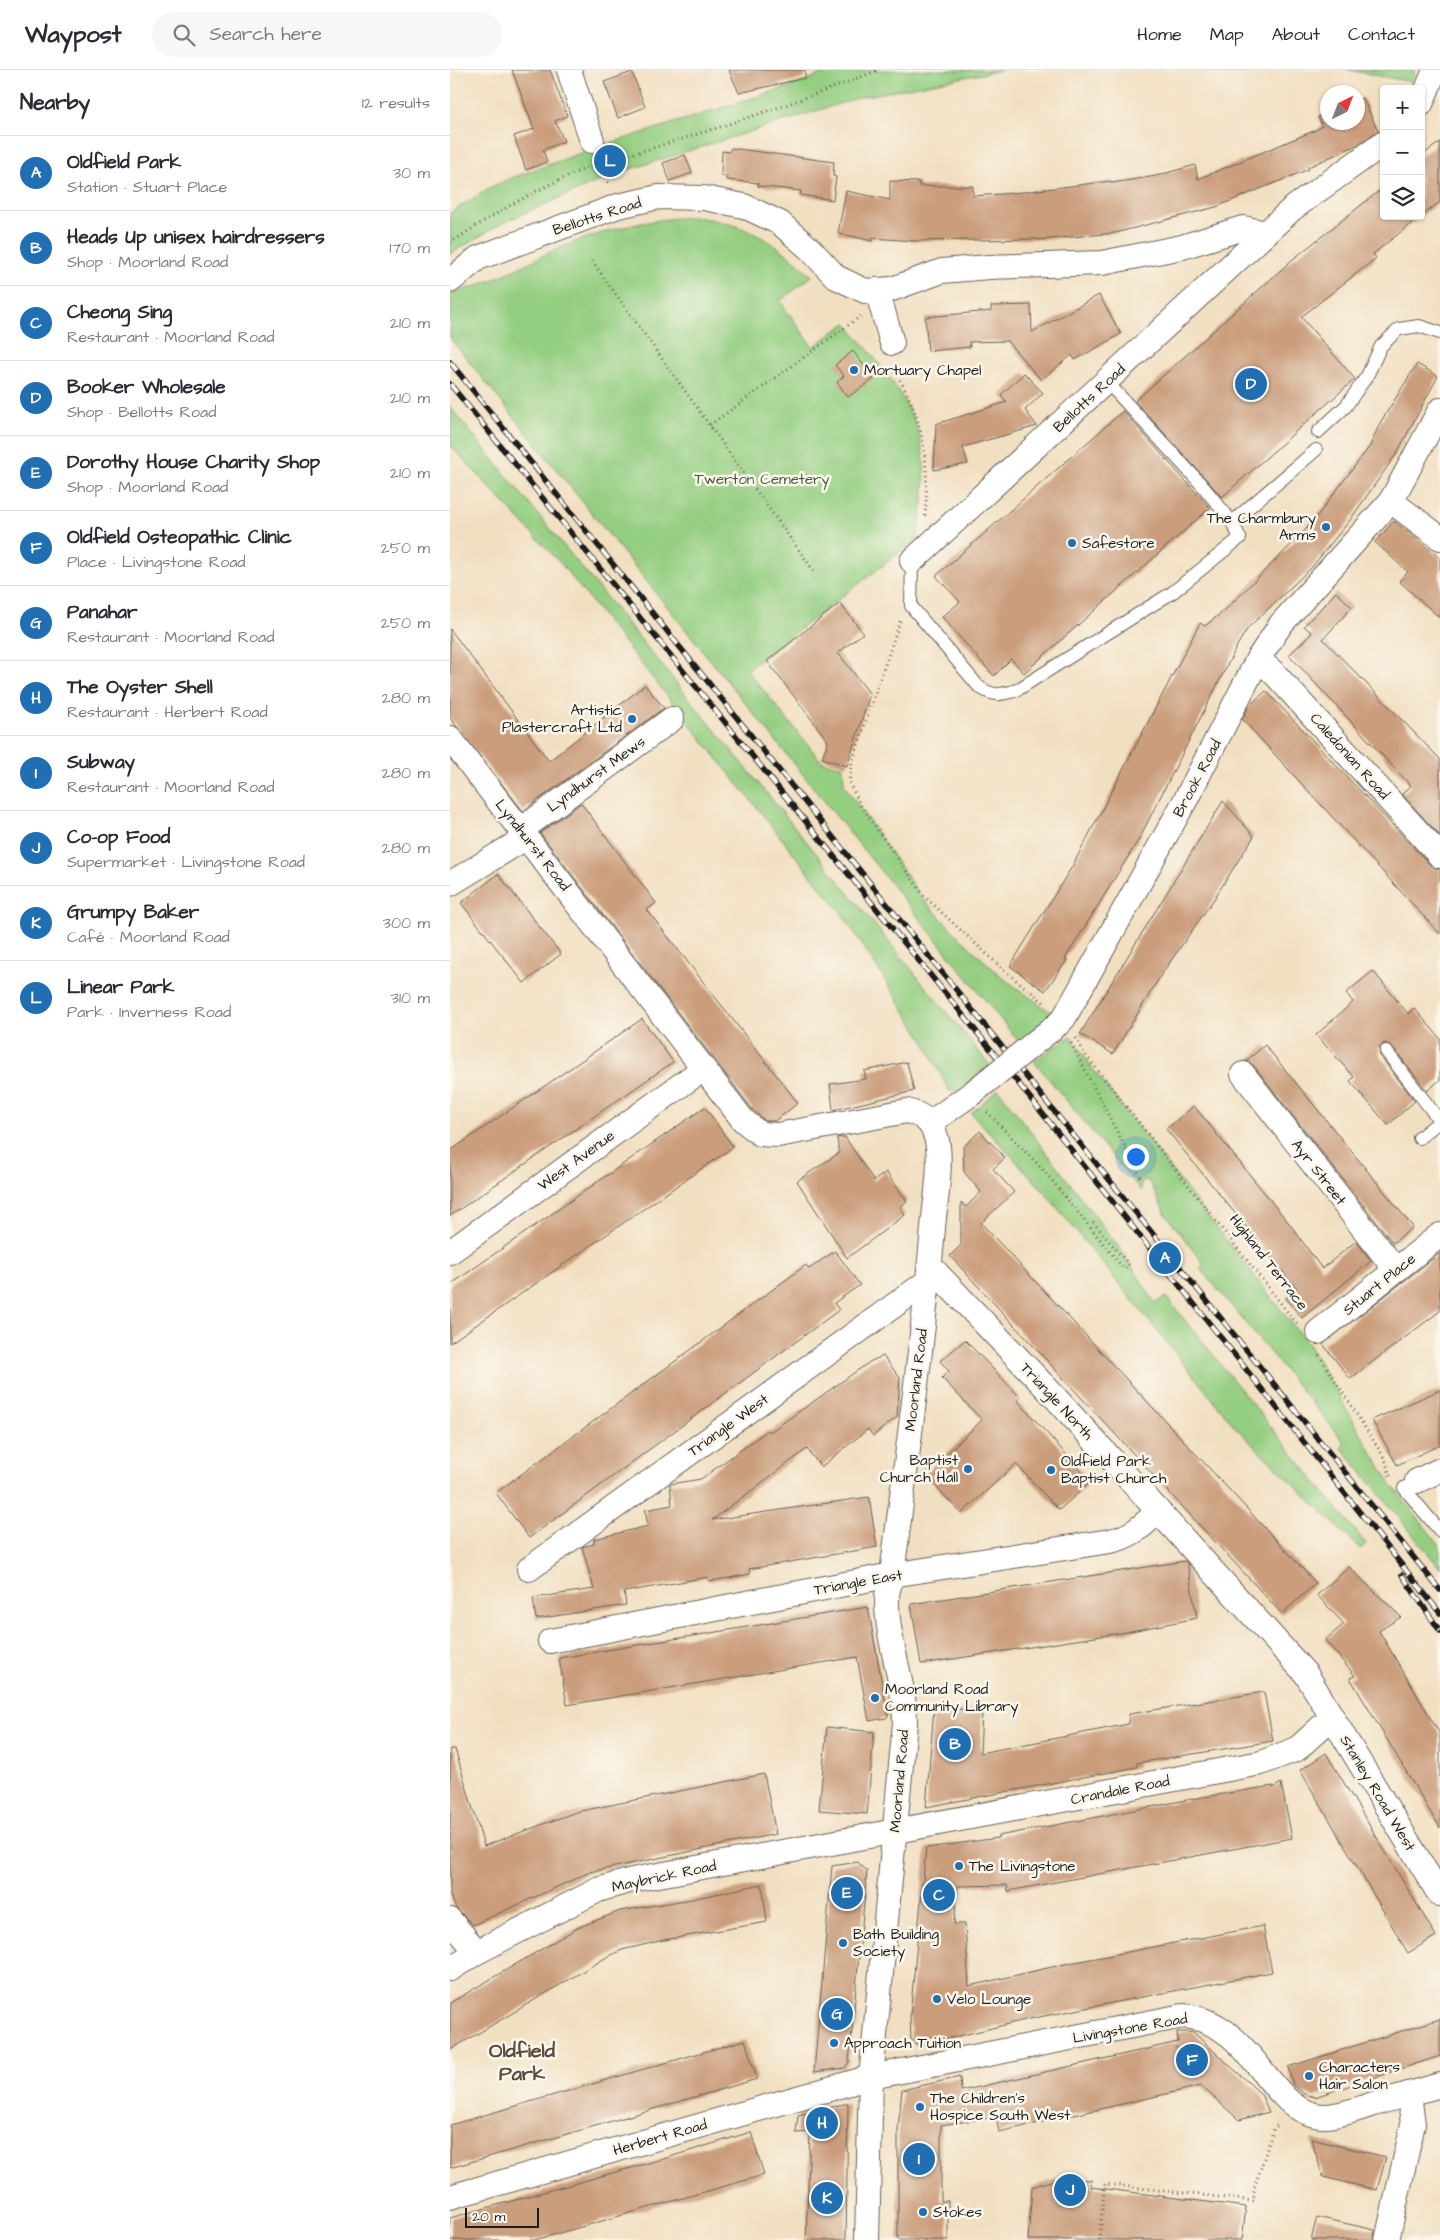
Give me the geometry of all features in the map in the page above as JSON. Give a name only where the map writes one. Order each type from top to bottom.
[{"type":"street","points":[[568,70],[592,141]]},
{"type":"street","points":[[1425,94],[1435,70]]},
{"type":"street","name":"Bellotts Road","points":[[912,561],[1107,382],[1265,233],[1304,199],[1380,146]]},
{"type":"street","name":"Bellotts Road","points":[[450,281],[478,258],[618,206],[659,197],[704,198],[744,206],[780,224],[810,249],[836,277],[879,299],[892,289],[942,271],[989,267],[1102,263],[1182,247],[1244,228],[1265,233]]},
{"type":"street","points":[[879,299],[892,343]]},
{"type":"street","name":"Brook Road","points":[[930,1123],[976,1100],[1065,1024],[1186,799],[1258,659],[1281,624],[1391,501],[1440,410]]},
{"type":"street","points":[[1391,501],[1440,538]]},
{"type":"street","name":"Caledonian Road","points":[[1258,659],[1274,673],[1440,856]]},
{"type":"street","name":"Lyndhurst Mews","points":[[450,884],[524,834],[672,719]]},
{"type":"street","name":"Lyndhurst Road","points":[[450,738],[703,1069]]},
{"type":"street","points":[[703,1069],[743,1120],[760,1134],[778,1135],[907,1111],[920,1115],[930,1123],[937,1139],[938,1167],[929,1274]]},
{"type":"street","name":"West Avenue","points":[[450,1252],[703,1069]]},
{"type":"street","name":"Ayr Street","points":[[1243,1074],[1396,1270]]},
{"type":"street","name":"Stuart Place","points":[[1312,1337],[1440,1236]]},
{"type":"street","name":"Triangle North","points":[[929,1274],[1053,1394],[1306,1674],[1332,1717]]},
{"type":"street","name":"Triangle West","points":[[529,1569],[929,1274]]},
{"type":"street","name":"Moorland Road","points":[[867,2240],[871,2077],[895,1832],[905,1703],[888,1614],[887,1597],[892,1575],[929,1274]]},
{"type":"street","points":[[1411,1484],[1440,1470]]},
{"type":"street","name":"Triangle East","points":[[550,1640],[892,1575],[1124,1538],[1137,1530],[1158,1511]]},
{"type":"street","name":"Crandale Road","points":[[895,1832],[1261,1763],[1297,1749],[1332,1717]]},
{"type":"street","name":"Stanley Road West","points":[[1332,1717],[1440,1895]]},
{"type":"street","name":"Maybrick Road","points":[[450,1969],[478,1952],[598,1890],[632,1880],[895,1832]]},
{"type":"street","points":[[450,1920],[478,1952]]},
{"type":"street","name":"Livingstone Road","points":[[871,2077],[1183,2016],[1198,2017],[1215,2024],[1231,2035],[1298,2110]]},
{"type":"street","name":"Herbert Road","points":[[450,2197],[871,2077]]},
{"type":"street","points":[[1298,2110],[1312,2115],[1342,2114],[1440,2086]]},
{"type":"street","points":[[1387,2240],[1413,2124],[1409,2094]]},
{"type":"lane","points":[[1318,432],[1346,406],[1367,376],[1381,346],[1399,329],[1419,326],[1440,333]]},
{"type":"lane","points":[[912,561],[912,606],[979,687],[989,694],[998,696],[1017,690],[1173,592],[1240,538],[1232,522],[1201,484],[1107,382]]},
{"type":"lane","points":[[1232,522],[1316,450]]},
{"type":"lane","points":[[1386,1051],[1440,1121],[1419,1138]]},
{"type":"lane","points":[[1411,1484],[1440,1531]]},
{"type":"path","points":[[450,243],[521,199],[564,177],[760,114],[878,70]]},
{"type":"path","points":[[592,262],[816,574]]},
{"type":"path","points":[[710,425],[860,316],[879,299]]},
{"type":"path","points":[[892,343],[881,351],[900,380],[915,411],[925,446],[927,487],[924,519]]},
{"type":"path","points":[[903,611],[852,762],[849,782],[861,806],[924,896],[1065,1024],[1069,1039],[1142,1180]]},
{"type":"path","name":"Highland Terrace","points":[[1065,1024],[1084,1053],[1312,1337],[1385,1459],[1388,1475],[1411,1484]]},
{"type":"path","points":[[976,1100],[1045,1172],[1124,1269],[1128,1265],[1093,1222],[1096,1220]]},
{"type":"path","points":[[1100,2240],[1104,2184],[1254,2201],[1254,2189],[1274,2128],[1298,2110]]},
{"type":"green space","points":[[831,70],[1002,70],[861,97],[618,173],[502,223],[450,254],[450,213],[489,188],[595,148],[803,82]]},
{"type":"green space","points":[[1348,70],[1415,70],[1412,82]]},
{"type":"green space","name":"Twerton Cemetery","points":[[694,217],[744,229],[772,244],[799,264],[812,276],[780,301],[813,347],[846,323],[894,384],[913,418],[919,436],[924,466],[921,518],[917,539],[747,670],[821,761],[843,767],[844,785],[922,898],[961,939],[1004,979],[1052,1013],[1019,1042],[450,338],[450,293],[495,279],[552,251],[598,234],[646,222]]},
{"type":"green space","points":[[450,407],[993,1069],[963,1091],[949,1091],[923,1039],[843,915],[562,565],[450,445]]},
{"type":"green space","points":[[1071,1036],[1094,1071],[1310,1347],[1390,1483],[1440,1546],[1440,1568],[1341,1447],[1345,1443],[1200,1268],[1204,1264],[1166,1215],[1149,1181],[1142,1180],[1141,1191],[1034,1061]]},
{"type":"green space","points":[[998,1089],[1123,1253],[1155,1303],[1166,1297],[1366,1544],[1360,1549],[1236,1428],[1042,1189],[971,1113]]},
{"type":"building","points":[[512,70],[550,70],[567,116],[555,121],[564,141],[543,150],[547,162],[526,170],[514,136],[534,129]]},
{"type":"building","points":[[729,70],[805,70],[805,78],[739,93]]},
{"type":"building","points":[[632,72],[645,107],[618,118],[604,82]]},
{"type":"building","points":[[1365,102],[1378,131],[1357,145],[1308,167],[1309,169],[1216,207],[1115,233],[1038,240],[915,241],[872,238],[872,241],[838,233],[846,191],[890,200],[890,181],[919,182],[919,186],[973,186],[973,196],[1111,181],[1112,183],[1156,176],[1195,165],[1198,179],[1320,127],[1320,130],[1365,130]]},
{"type":"building","points":[[1440,142],[1440,202],[1425,213],[1425,175],[1425,153]]},
{"type":"building","points":[[731,148],[834,162],[833,176],[836,177],[833,200],[800,195],[801,191],[758,186],[758,183],[727,180],[727,177],[721,176],[722,151],[729,152]]},
{"type":"building","points":[[685,155],[692,173],[670,181],[663,163]]},
{"type":"building","points":[[1380,190],[1380,220],[1416,220],[1373,254],[1376,258],[1301,317],[1355,379],[1222,497],[1135,401],[1292,260]]},
{"type":"building","points":[[1099,295],[1121,334],[1075,360],[1072,355],[1041,380],[1007,341],[969,342],[970,347],[928,351],[925,317],[991,311],[991,306],[1031,305],[1032,332]]},
{"type":"building","name":"Mortuary Chapel","points":[[853,351],[874,379],[848,397],[837,382],[844,376],[835,365]]},
{"type":"building","points":[[1417,364],[1438,376],[1397,453],[1350,520],[1311,568],[1248,628],[1238,644],[1139,839],[1065,959],[1067,960],[1045,991],[1010,966],[1073,865],[1200,623],[1205,626],[1225,610],[1299,537],[1317,516],[1370,446],[1380,423]]},
{"type":"building","points":[[1024,373],[1043,393],[1025,410],[1037,426],[963,447],[968,464],[934,470],[936,424],[1007,402],[1001,395]]},
{"type":"building","name":"Safestore","points":[[1123,411],[1210,508],[1024,673],[1011,659],[994,676],[942,617],[960,602],[936,576]]},
{"type":"building","points":[[1394,521],[1440,558],[1440,618],[1399,581],[1408,572],[1375,542]]},
{"type":"building","points":[[1336,592],[1352,607],[1323,639],[1440,759],[1440,836],[1402,794],[1411,786],[1289,655],[1312,633],[1304,626]]},
{"type":"building","points":[[840,603],[863,633],[838,653],[870,694],[847,766],[822,758],[828,741],[767,661]]},
{"type":"building","points":[[450,629],[549,761],[645,685],[664,708],[523,811],[450,718]]},
{"type":"building","points":[[1266,691],[1430,865],[1440,869],[1440,934],[1242,719],[1249,706]]},
{"type":"building","points":[[1223,801],[1254,836],[1212,902],[1161,975],[1113,1054],[1080,1034]]},
{"type":"building","points":[[581,803],[656,903],[647,910],[798,1103],[775,1121],[765,1121],[753,1110],[540,833]]},
{"type":"building","points":[[498,874],[561,954],[524,983],[461,903]]},
{"type":"building","points":[[1373,971],[1408,1014],[1414,1008],[1440,1038],[1440,1080],[1427,1091],[1392,1046],[1384,1043],[1379,1047],[1380,1056],[1415,1101],[1388,1125],[1350,1081],[1354,1077],[1316,1035],[1353,1002],[1346,993]]},
{"type":"building","points":[[642,1019],[673,1062],[450,1216],[450,1151]]},
{"type":"building","points":[[1265,1045],[1413,1227],[1393,1243],[1254,1066],[1246,1061]]},
{"type":"building","points":[[907,1062],[914,1091],[833,1110],[830,1084],[866,1079],[864,1071]]},
{"type":"building","points":[[1194,1106],[1292,1227],[1322,1269],[1356,1241],[1371,1261],[1302,1318],[1286,1298],[1297,1289],[1166,1129]]},
{"type":"building","points":[[705,1107],[733,1147],[450,1343],[450,1285]]},
{"type":"building","points":[[980,1131],[1005,1158],[993,1169],[1014,1192],[981,1223],[1316,1583],[1282,1614],[950,1256],[961,1245],[961,1202],[966,1207],[981,1192],[964,1172],[963,1147]]},
{"type":"building","points":[[845,1137],[874,1181],[886,1172],[907,1201],[900,1207],[905,1215],[847,1258],[797,1181],[839,1153],[837,1138]]},
{"type":"building","points":[[835,1251],[860,1285],[834,1303],[839,1310],[529,1538],[496,1493],[806,1265],[809,1269]]},
{"type":"building","points":[[1440,1253],[1440,1311],[1350,1379],[1323,1344]]},
{"type":"building","points":[[965,1340],[1020,1397],[1017,1400],[1091,1482],[1059,1510],[1016,1464],[961,1514],[925,1474],[982,1420],[942,1378],[949,1371],[940,1361]]},
{"type":"building","points":[[883,1356],[900,1378],[897,1417],[873,1436],[868,1429],[821,1467],[807,1449],[712,1520],[869,1497],[877,1547],[749,1569],[750,1574],[729,1578],[709,1581],[708,1577],[624,1592],[626,1605],[536,1619],[533,1598],[594,1589],[582,1547],[594,1544],[594,1539],[648,1526],[645,1510],[672,1505],[670,1484],[701,1479],[768,1430],[770,1432],[871,1361]]},
{"type":"building","points":[[1440,1390],[1440,1445],[1397,1465],[1372,1420]]},
{"type":"building","points":[[1185,1561],[1187,1563],[1197,1618],[1121,1633],[921,1664],[911,1604]]},
{"type":"building","points":[[1349,1567],[1401,1617],[1379,1631],[1440,1734],[1440,1828],[1350,1678],[1355,1676],[1325,1640],[1344,1624],[1317,1595]]},
{"type":"building","points":[[868,1607],[888,1716],[886,1718],[869,1721],[857,1657],[567,1705],[559,1658]]},
{"type":"building","points":[[1264,1692],[1273,1741],[1137,1763],[1137,1767],[926,1807],[934,1707],[982,1711],[980,1753],[1129,1724],[1129,1714]]},
{"type":"building","points":[[827,1727],[874,1732],[867,1814],[819,1810]]},
{"type":"building","points":[[450,1749],[455,1749],[484,1846],[576,1812],[764,1774],[776,1834],[590,1872],[473,1925],[456,1908],[450,1896]]},
{"type":"building","points":[[1326,1753],[1436,1936],[1408,1953],[1300,1770]]},
{"type":"building","points":[[1281,1783],[1292,1838],[1008,1891],[1007,1885],[958,1886],[954,1924],[965,1924],[969,1986],[1065,1964],[1263,1926],[1272,1972],[1029,2019],[918,2046],[911,2039],[910,2016],[926,1848],[998,1838],[998,1836],[1197,1798],[1273,1786],[1273,1788]]},
{"type":"building","points":[[858,1862],[867,1871],[849,2062],[845,2068],[814,2072],[832,1866]]},
{"type":"building","points":[[762,1884],[767,1922],[664,1940],[622,1950],[450,2050],[450,2003],[579,1927],[620,1911],[692,1899]]},
{"type":"building","points":[[1440,2019],[1440,2056],[1315,2097],[1304,2094],[1293,2085],[1288,2067]]},
{"type":"building","points":[[1177,2032],[1193,2032],[1261,2094],[1269,2112],[1239,2120],[1201,2086],[999,2132],[996,2117],[941,2125],[941,2201],[948,2201],[948,2240],[898,2240],[898,2128],[902,2090],[960,2077],[961,2091],[1178,2042]]},
{"type":"building","points":[[745,2040],[757,2079],[450,2168],[450,2125]]},
{"type":"building","points":[[848,2103],[846,2240],[806,2240],[810,2132],[796,2133],[798,2115]]},
{"type":"building","points":[[751,2132],[764,2175],[535,2240],[450,2240],[450,2218],[663,2159]]},
{"type":"building","points":[[1311,2139],[1386,2157],[1377,2190],[1323,2177]]},
{"type":"building","points":[[1060,2178],[1092,2180],[1091,2187],[1246,2207],[1242,2240],[1028,2240],[1032,2187]]},
{"type":"building","points":[[1317,2217],[1375,2230],[1374,2240],[1311,2240]]},
{"type":"railway","points":[[450,362],[1440,1590]]},
{"type":"railway","points":[[450,384],[1019,1084],[1440,1613]]},
{"type":"railway","points":[[1402,1575],[1440,1631]]},
{"type":"place","name":"Linear Park","points":[[610,161]]},
{"type":"place","name":"Mortuary Chapel","points":[[854,370]]},
{"type":"place","name":"Booker Wholesale","points":[[1251,384]]},
{"type":"place","name":"The Charmbury Arms","points":[[1326,527]]},
{"type":"place","name":"Safestore","points":[[1072,543]]},
{"type":"place","name":"Artistic Plastercraft Ltd","points":[[632,719]]},
{"type":"place","name":"Oldfield Park","points":[[1165,1258]]},
{"type":"place","name":"Baptist Church Hall","points":[[968,1469]]},
{"type":"place","name":"Oldfield Park Baptist Church","points":[[1051,1470]]},
{"type":"place","name":"Moorland Road Community Library","points":[[875,1698]]},
{"type":"place","name":"Heads Up unisex hairdressers","points":[[955,1744]]},
{"type":"place","name":"The Livingstone","points":[[959,1866]]},
{"type":"place","name":"Dorothy House Charity Shop","points":[[847,1893]]},
{"type":"place","name":"Cheong Sing","points":[[939,1895]]},
{"type":"place","name":"Bath Building Society","points":[[843,1943]]},
{"type":"place","name":"Velo Lounge","points":[[937,1999]]},
{"type":"place","name":"Panahar","points":[[837,2014]]},
{"type":"place","name":"Approach Tuition","points":[[834,2043]]},
{"type":"place","name":"Oldfield Osteopathic Clinic","points":[[1192,2060]]},
{"type":"place","name":"Characters Hair Salon","points":[[1309,2076]]},
{"type":"place","name":"The Children's Hospice South West","points":[[920,2107]]},
{"type":"place","name":"The Oyster Shell","points":[[822,2123]]},
{"type":"place","name":"Subway","points":[[919,2159]]},
{"type":"place","name":"Co-op Food","points":[[1070,2190]]},
{"type":"place","name":"Grumpy Baker","points":[[827,2198]]},
{"type":"place","name":"Stokes","points":[[923,2212]]},
{"type":"district","name":"Oldfield Park","points":[[522,2062]]}]
